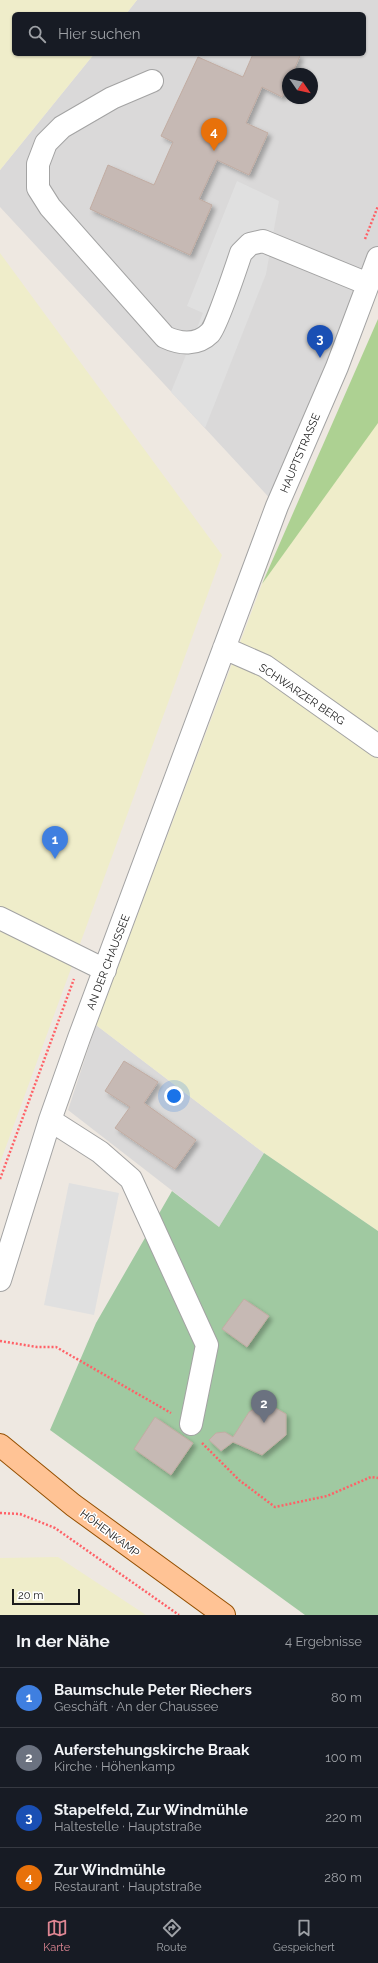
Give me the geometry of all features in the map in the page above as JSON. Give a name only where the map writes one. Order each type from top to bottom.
[{"type":"main road","name":"HÖHENKAMP","points":[[0,1445],[73,1505],[224,1615]]},
{"type":"street","points":[[152,81],[112,98],[62,127],[46,143],[38,164],[38,188],[50,207],[165,337],[178,343],[197,342],[211,332],[241,253],[250,244],[263,240],[368,284]]},
{"type":"street","name":"HAUPTSTRASSE","points":[[224,648],[277,506],[336,367],[378,258]]},
{"type":"street","name":"SCHWARZER BERG","points":[[224,648],[264,666],[378,746]]},
{"type":"street","name":"AN DER CHAUSSEE","points":[[0,1280],[50,1120],[224,648]]},
{"type":"street","points":[[0,918],[105,970]]},
{"type":"street","points":[[50,1120],[100,1152],[131,1178],[207,1345],[191,1424]]},
{"type":"path","points":[[0,1341],[56,1347],[191,1424],[196,1437],[239,1480],[274,1507],[326,1496],[371,1478],[378,1478]]},
{"type":"path","points":[[0,1513],[20,1514],[55,1528],[179,1615]]},
{"type":"shaded area","points":[[0,0],[137,0],[128,12],[12,12],[12,56],[92,56],[0,170]]},
{"type":"shaded area","points":[[137,0],[378,0],[378,258],[277,506],[0,207],[0,170],[92,56],[366,56],[366,12],[128,12]]},
{"type":"shaded area","points":[[237,181],[279,201],[266,274],[205,428],[171,392],[203,313],[187,306]]},
{"type":"shaded area","points":[[0,253],[222,555],[0,1163]]},
{"type":"shaded area","points":[[378,409],[378,1231],[264,1153],[96,1025],[262,584]]},
{"type":"shaded area","points":[[96,1025],[264,1153],[219,1227],[68,1110]]},
{"type":"shaded area","points":[[69,1183],[119,1193],[94,1315],[44,1305]]},
{"type":"shaded area","points":[[58,1557],[146,1615],[0,1615],[0,1558]]},
{"type":"green space","points":[[378,319],[378,423],[262,584]]},
{"type":"green space","points":[[264,1153],[378,1231],[378,1615],[305,1615],[50,1430],[96,1323],[172,1191],[219,1227]]},
{"type":"building","points":[[252,56],[300,56],[295,68],[282,68],[282,97],[262,87],[246,123],[268,133],[249,175],[217,160],[199,199],[212,205],[190,255],[90,209],[108,165],[154,185],[173,142],[161,136],[198,57],[243,77]]},
{"type":"building","points":[[124,1061],[158,1082],[144,1103],[196,1140],[175,1169],[115,1128],[130,1107],[105,1091]]},
{"type":"building","points":[[244,1299],[269,1316],[247,1347],[222,1329]]},
{"type":"building","points":[[265,1402],[286,1414],[286,1435],[262,1455],[233,1442],[221,1451],[209,1440],[216,1433],[225,1432],[233,1437],[249,1412]]},
{"type":"building","points":[[155,1417],[193,1443],[171,1475],[134,1449]]},
{"type":"place","name":"Zur Windmühle","points":[[214,151]]},
{"type":"place","name":"Stapelfeld, Zur Windmühle","points":[[320,358]]},
{"type":"place","name":"Baumschule Peter Riechers","points":[[55,859]]},
{"type":"place","name":"Auferstehungskirche Braak","points":[[264,1423]]}]
